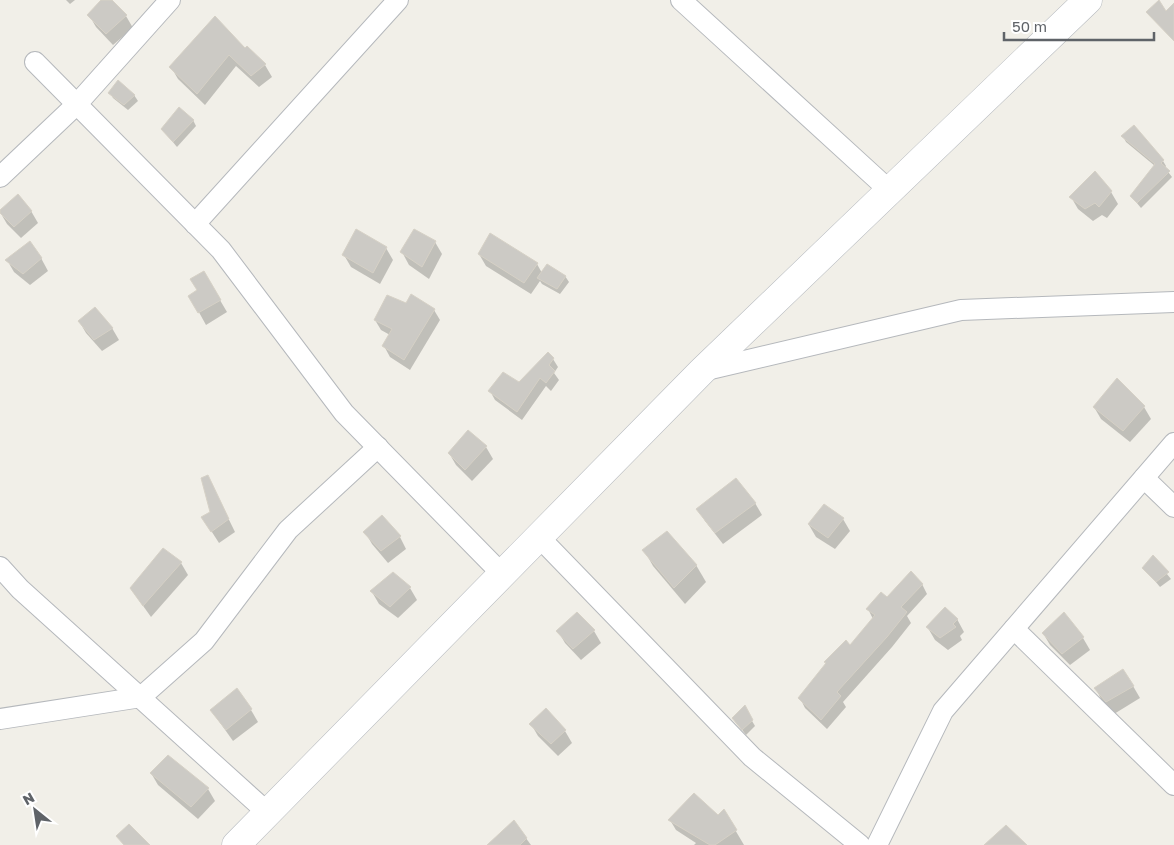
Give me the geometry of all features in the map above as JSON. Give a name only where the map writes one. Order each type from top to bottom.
[{"type":"main road","points":[[236,845],[702,371],[1088,0]]},
{"type":"street","points":[[0,177],[77,104],[170,0]]},
{"type":"street","points":[[195,224],[398,0]]},
{"type":"street","points":[[681,0],[890,191]]},
{"type":"street","points":[[35,62],[220,250],[344,412],[502,574]]},
{"type":"street","points":[[702,371],[961,310],[1174,302]]},
{"type":"street","points":[[877,845],[943,710],[1174,443]]},
{"type":"street","points":[[0,718],[141,698],[204,641],[288,530],[378,447]]},
{"type":"street","points":[[1144,478],[1174,507]]},
{"type":"street","points":[[539,538],[752,757],[860,845]]},
{"type":"street","points":[[0,567],[20,589],[268,813]]},
{"type":"street","points":[[1014,629],[1174,785]]},
{"type":"building","points":[[101,0],[112,0],[127,15],[106,34],[87,15]]},
{"type":"building","points":[[1159,0],[1166,11],[1174,3],[1174,41],[1146,12]]},
{"type":"building","points":[[215,16],[245,48],[247,46],[266,64],[251,76],[229,55],[197,94],[169,67]]},
{"type":"building","points":[[118,80],[135,95],[124,105],[108,93]]},
{"type":"building","points":[[179,107],[194,120],[173,142],[161,129]]},
{"type":"building","points":[[1134,125],[1164,160],[1161,163],[1170,171],[1137,203],[1130,196],[1155,164],[1121,136]]},
{"type":"building","points":[[1095,171],[1112,191],[1099,207],[1095,203],[1085,209],[1069,197]]},
{"type":"building","points":[[18,194],[32,211],[14,227],[0,213],[0,210]]},
{"type":"building","points":[[356,229],[387,247],[373,273],[342,255]]},
{"type":"building","points":[[414,229],[436,241],[422,267],[400,252]]},
{"type":"building","points":[[490,233],[538,263],[524,283],[478,254]]},
{"type":"building","points":[[30,241],[42,258],[23,274],[5,260]]},
{"type":"building","points":[[547,264],[566,276],[557,289],[537,278]]},
{"type":"building","points":[[204,271],[221,300],[198,313],[188,296],[197,290],[190,279]]},
{"type":"building","points":[[411,294],[435,309],[404,360],[382,346],[392,329],[374,320],[387,295],[406,303]]},
{"type":"building","points":[[95,307],[113,328],[94,340],[78,321]]},
{"type":"building","points":[[548,352],[554,358],[549,365],[555,371],[546,383],[540,378],[517,412],[488,391],[503,372],[519,382]]},
{"type":"building","points":[[1117,378],[1145,406],[1123,431],[1093,407]]},
{"type":"building","points":[[468,430],[487,446],[465,470],[448,453]]},
{"type":"building","points":[[208,475],[229,519],[211,532],[201,517],[210,512],[201,478]]},
{"type":"building","points":[[736,478],[756,503],[715,533],[696,509]]},
{"type":"building","points":[[824,504],[844,518],[828,538],[808,524]]},
{"type":"building","points":[[382,515],[401,536],[381,551],[363,532]]},
{"type":"building","points":[[667,531],[697,565],[674,588],[642,550]]},
{"type":"building","points":[[163,548],[182,562],[143,606],[130,588]]},
{"type":"building","points":[[1153,555],[1169,572],[1156,582],[1142,568]]},
{"type":"building","points":[[911,571],[923,584],[901,607],[907,612],[837,692],[841,696],[821,720],[798,698],[826,663],[824,662],[846,640],[850,645],[875,615],[866,609],[881,592],[887,597]]},
{"type":"building","points":[[393,572],[411,587],[390,607],[370,591]]},
{"type":"building","points":[[945,607],[958,619],[953,624],[956,627],[940,638],[926,627]]},
{"type":"building","points":[[577,612],[595,630],[573,649],[556,631]]},
{"type":"building","points":[[1064,612],[1084,637],[1062,654],[1042,633]]},
{"type":"building","points":[[1123,669],[1134,686],[1106,702],[1094,688]]},
{"type":"building","points":[[237,688],[252,709],[226,730],[210,710]]},
{"type":"building","points":[[745,705],[753,720],[742,730],[732,718]]},
{"type":"building","points":[[546,708],[566,730],[551,744],[529,724]]},
{"type":"building","points":[[168,755],[209,788],[191,807],[150,773]]},
{"type":"building","points":[[694,793],[718,815],[724,809],[737,830],[715,845],[710,845],[668,820]]},
{"type":"building","points":[[514,820],[527,838],[520,845],[487,845]]},
{"type":"building","points":[[129,824],[150,845],[124,845],[116,836]]},
{"type":"building","points":[[1006,825],[1027,845],[984,845]]}]
